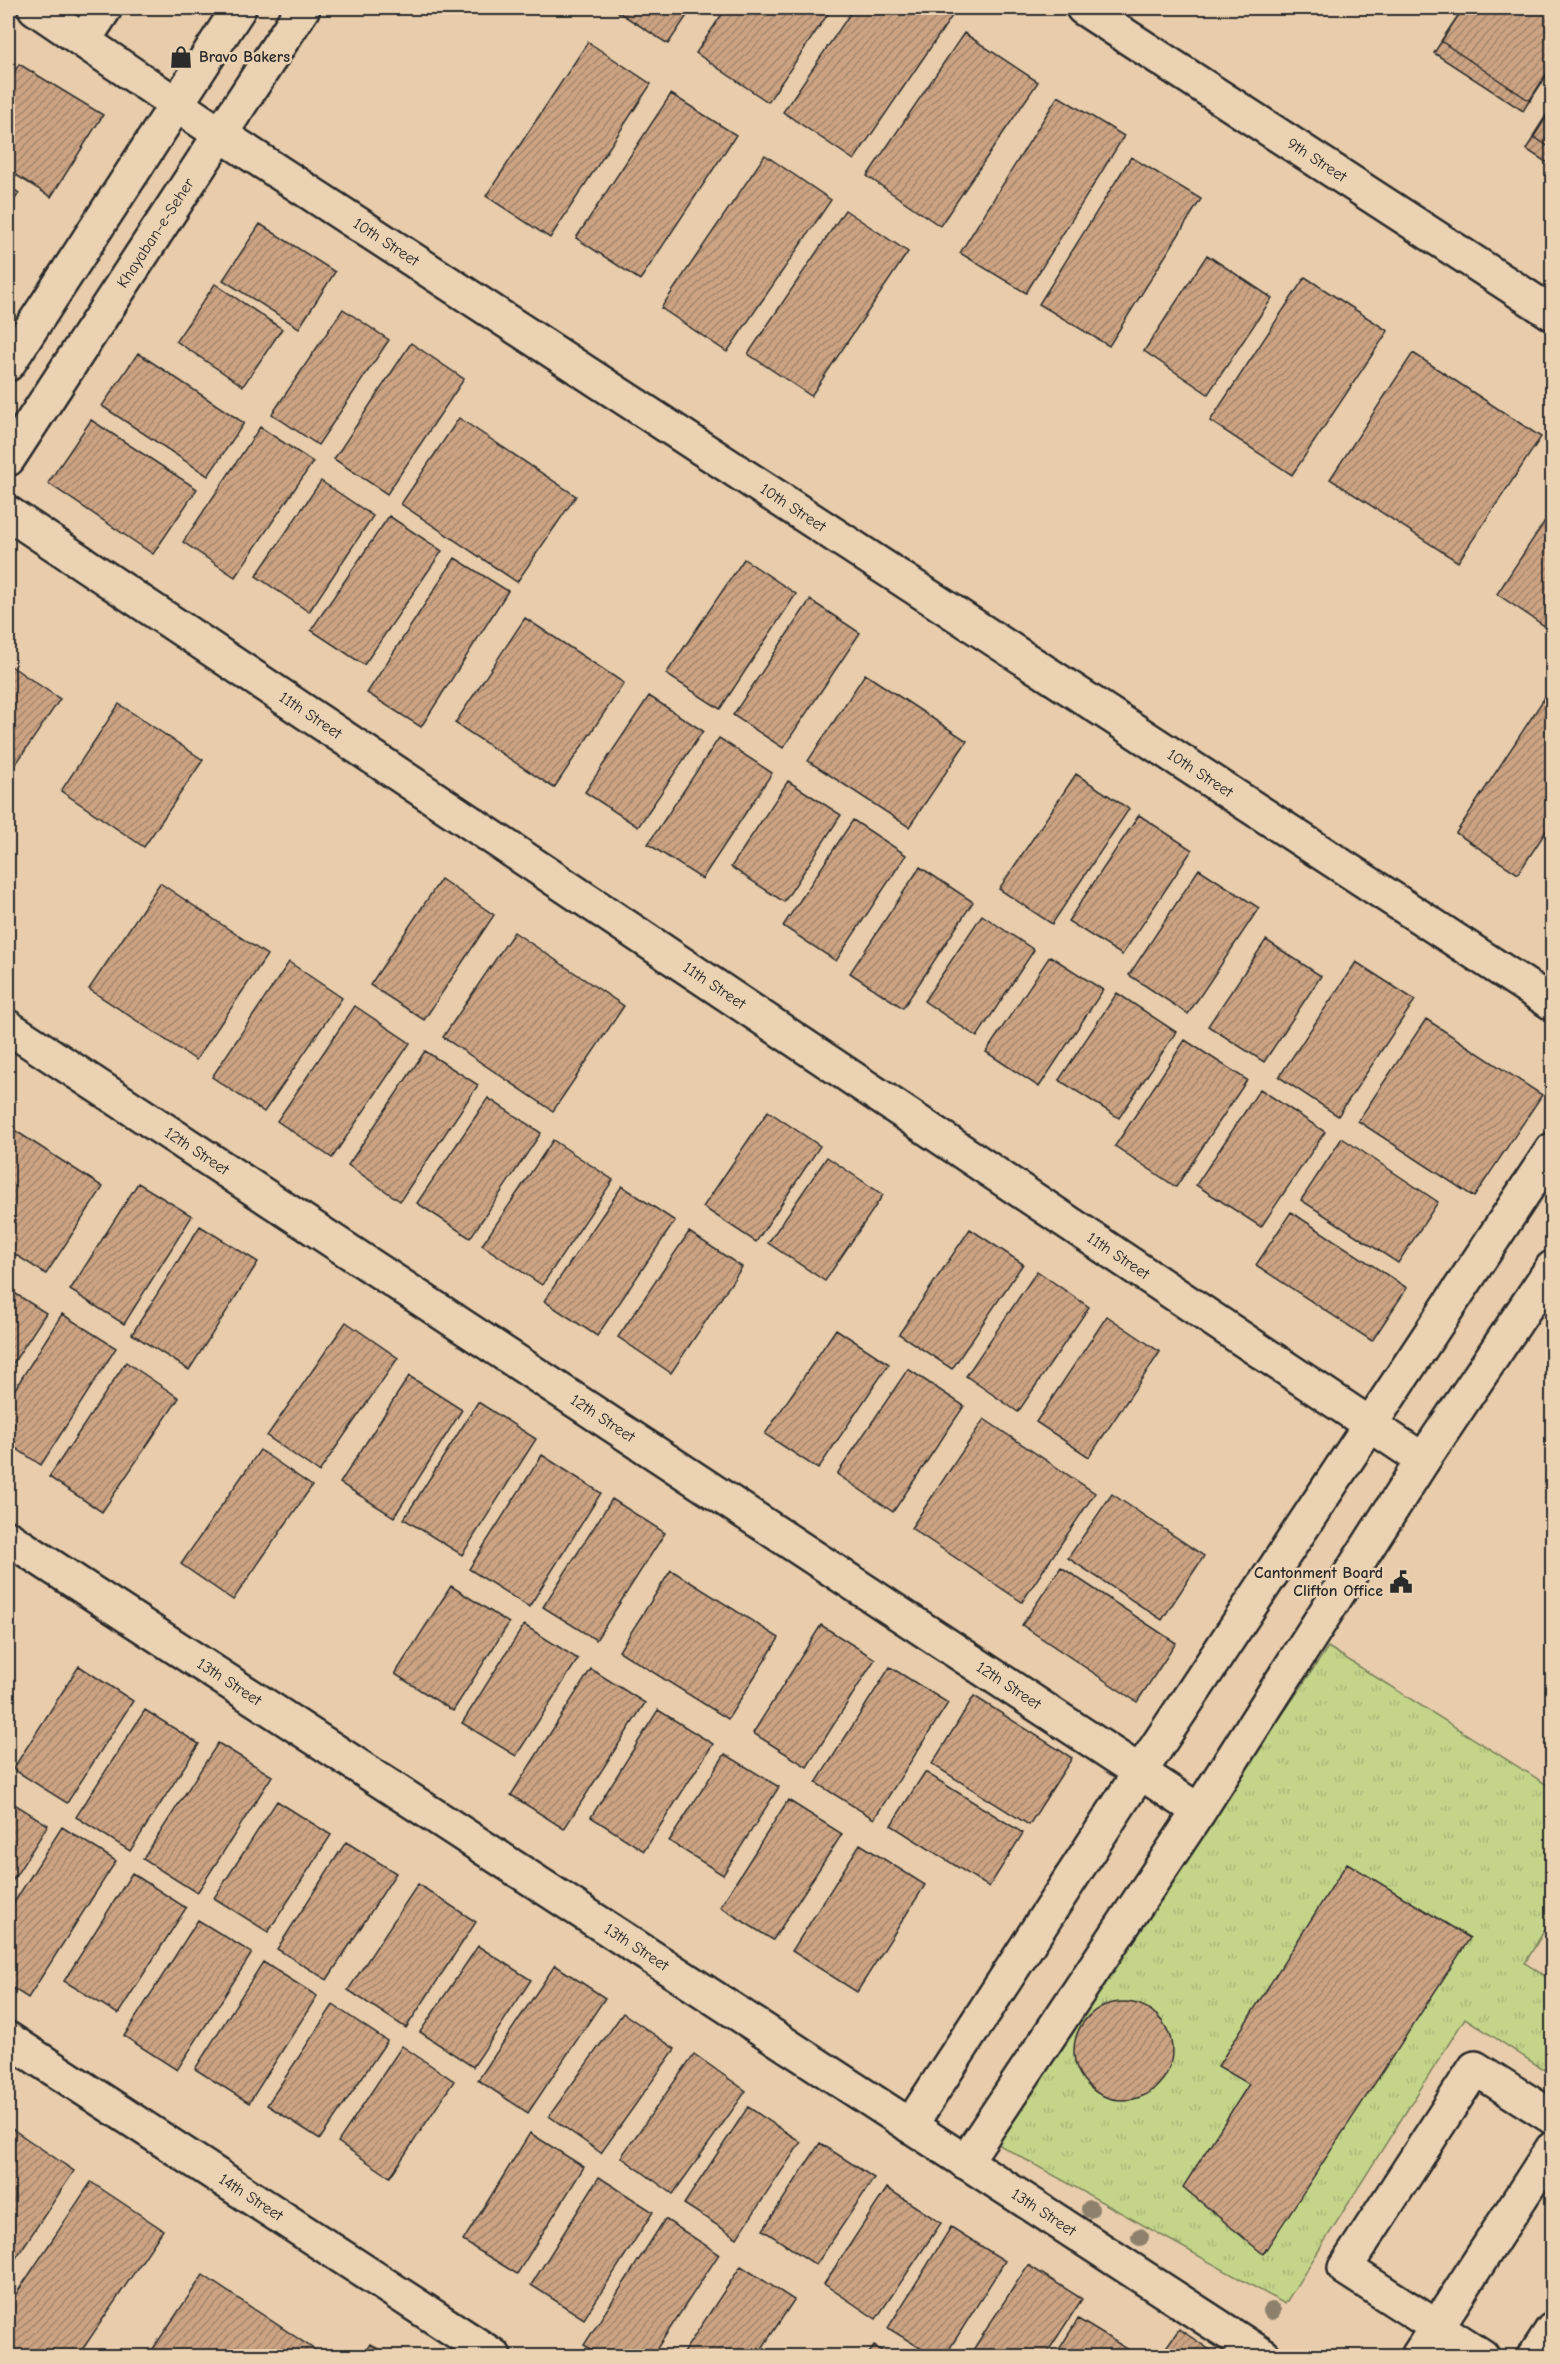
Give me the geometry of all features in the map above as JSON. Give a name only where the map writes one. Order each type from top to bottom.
[{"type":"street","name":"10th Street","points":[[35,8],[220,134],[1552,1003]]},
{"type":"street","points":[[84,40],[105,8]]},
{"type":"street","points":[[8,364],[239,8]]},
{"type":"street","name":"Khayaban-e-Seher","points":[[8,459],[303,8]]},
{"type":"street","name":"9th Street","points":[[1083,8],[1552,313]]},
{"type":"street","name":"11th Street","points":[[8,513],[1422,1460]]},
{"type":"street","name":"12th Street","points":[[8,1028],[1199,1810]]},
{"type":"street","points":[[910,2126],[1140,1772],[1552,1150]]},
{"type":"street","points":[[965,2162],[1199,1810],[1422,1460],[1552,1268]]},
{"type":"street","name":"13th Street","points":[[8,1538],[1264,2356]]},
{"type":"street","name":"14th Street","points":[[8,2039],[494,2356]]},
{"type":"street","points":[[1482,2356],[1345,2268],[1475,2068],[1552,2117]]},
{"type":"street","points":[[1418,2356],[1552,2149]]},
{"type":"street","points":[[1535,2356],[1552,2330]]},
{"type":"green space","points":[[1328,1647],[1552,1788],[1552,1918],[1525,1963],[1552,1981],[1552,2075],[1465,2018],[1285,2304],[994,2142]]},
{"type":"building","points":[[612,8],[692,8],[668,44]]},
{"type":"building","points":[[726,8],[832,8],[768,102],[696,53]]},
{"type":"building","points":[[854,8],[945,8],[954,13],[854,160],[783,112]]},
{"type":"building","points":[[1463,8],[1552,8],[1552,67],[1530,101],[1441,41]]},
{"type":"building","points":[[1463,8],[1552,8],[1552,65],[1523,111],[1434,53]]},
{"type":"building","points":[[964,33],[1038,82],[940,226],[867,176]]},
{"type":"building","points":[[588,42],[651,84],[550,238],[486,196]]},
{"type":"building","points":[[19,64],[103,115],[51,197],[8,170],[8,83]]},
{"type":"building","points":[[671,94],[736,135],[640,280],[576,238]]},
{"type":"building","points":[[1058,96],[1124,136],[1026,293],[960,253]]},
{"type":"building","points":[[1552,106],[1552,149],[1533,136]]},
{"type":"building","points":[[1552,108],[1552,166],[1526,149]]},
{"type":"building","points":[[765,155],[831,200],[727,352],[661,308]]},
{"type":"building","points":[[1131,157],[1201,199],[1109,346],[1039,304]]},
{"type":"building","points":[[8,186],[19,193],[8,210]]},
{"type":"building","points":[[845,210],[908,252],[811,396],[748,354]]},
{"type":"building","points":[[260,224],[335,272],[299,328],[223,280]]},
{"type":"building","points":[[1207,255],[1272,298],[1208,394],[1144,351]]},
{"type":"building","points":[[1305,277],[1388,331],[1292,475],[1210,421]]},
{"type":"building","points":[[215,284],[282,329],[243,386],[176,341]]},
{"type":"building","points":[[343,309],[389,340],[318,445],[272,414]]},
{"type":"building","points":[[411,343],[464,379],[387,494],[334,459]]},
{"type":"building","points":[[138,353],[244,423],[208,476],[102,406]]},
{"type":"building","points":[[1413,353],[1541,437],[1458,562],[1330,479]]},
{"type":"building","points":[[459,418],[576,496],[517,582],[401,504]]},
{"type":"building","points":[[91,420],[197,489],[153,554],[48,483]]},
{"type":"building","points":[[260,427],[313,462],[235,577],[183,542]]},
{"type":"building","points":[[321,481],[373,516],[309,612],[256,576]]},
{"type":"building","points":[[1552,510],[1552,631],[1497,594]]},
{"type":"building","points":[[389,516],[442,551],[364,665],[311,630]]},
{"type":"building","points":[[455,558],[508,591],[421,727],[367,693]]},
{"type":"building","points":[[744,559],[796,594],[720,709],[666,674]]},
{"type":"building","points":[[810,600],[860,633],[783,748],[733,715]]},
{"type":"building","points":[[525,618],[624,683],[554,788],[455,723]]},
{"type":"building","points":[[8,664],[60,699],[16,764],[8,758]]},
{"type":"building","points":[[865,674],[967,741],[909,827],[808,761]]},
{"type":"building","points":[[1551,688],[1552,822],[1518,874],[1456,833]]},
{"type":"building","points":[[649,696],[703,731],[638,827],[585,792]]},
{"type":"building","points":[[119,704],[203,760],[144,847],[61,791]]},
{"type":"building","points":[[719,738],[772,773],[702,879],[648,844]]},
{"type":"building","points":[[1076,774],[1129,809],[1052,924],[999,889]]},
{"type":"building","points":[[788,781],[841,815],[784,902],[731,867]]},
{"type":"building","points":[[1139,815],[1192,850],[1122,955],[1068,921]]},
{"type":"building","points":[[853,820],[906,855],[836,961],[783,926]]},
{"type":"building","points":[[920,867],[973,902],[903,1008],[850,973]]},
{"type":"building","points":[[1199,869],[1259,908],[1188,1014],[1129,975]]},
{"type":"building","points":[[441,879],[494,915],[424,1020],[370,985]]},
{"type":"building","points":[[160,883],[267,955],[196,1060],[89,989]]},
{"type":"building","points":[[982,915],[1034,950],[977,1037],[924,1001]]},
{"type":"building","points":[[514,932],[624,1006],[553,1111],[443,1037]]},
{"type":"building","points":[[1266,940],[1321,976],[1264,1062],[1208,1026]]},
{"type":"building","points":[[1050,956],[1103,990],[1039,1087],[986,1052]]},
{"type":"building","points":[[289,962],[342,998],[264,1112],[212,1077]]},
{"type":"building","points":[[1356,962],[1415,1000],[1338,1116],[1279,1077]]},
{"type":"building","points":[[1117,993],[1176,1032],[1119,1118],[1059,1080]]},
{"type":"building","points":[[355,1006],[410,1043],[332,1158],[277,1121]]},
{"type":"building","points":[[1426,1019],[1542,1095],[1474,1197],[1358,1121]]},
{"type":"building","points":[[1185,1040],[1247,1080],[1176,1187],[1115,1146]]},
{"type":"building","points":[[425,1051],[478,1085],[400,1201],[348,1165]]},
{"type":"building","points":[[1260,1089],[1325,1132],[1261,1227],[1196,1185]]},
{"type":"building","points":[[488,1098],[541,1133],[470,1238],[417,1203]]},
{"type":"building","points":[[768,1111],[820,1146],[756,1242],[703,1207]]},
{"type":"building","points":[[8,1126],[103,1187],[46,1274],[8,1250]]},
{"type":"building","points":[[1342,1138],[1438,1202],[1398,1263],[1301,1200]]},
{"type":"building","points":[[553,1140],[613,1180],[542,1285],[482,1245]]},
{"type":"building","points":[[827,1157],[883,1195],[825,1281],[768,1243]]},
{"type":"building","points":[[138,1183],[192,1216],[124,1324],[70,1290]]},
{"type":"building","points":[[622,1186],[675,1221],[597,1336],[544,1301]]},
{"type":"building","points":[[1291,1212],[1407,1288],[1372,1341],[1256,1265]]},
{"type":"building","points":[[200,1226],[258,1262],[189,1370],[132,1334]]},
{"type":"building","points":[[970,1229],[1023,1264],[952,1369],[899,1334]]},
{"type":"building","points":[[689,1232],[742,1267],[671,1373],[618,1337]]},
{"type":"building","points":[[1037,1271],[1089,1307],[1018,1412],[966,1376]]},
{"type":"building","points":[[8,1289],[46,1313],[8,1371]]},
{"type":"building","points":[[62,1314],[116,1348],[41,1465],[8,1443],[8,1400]]},
{"type":"building","points":[[1107,1316],[1160,1352],[1089,1457],[1036,1422]]},
{"type":"building","points":[[346,1322],[398,1358],[319,1472],[267,1436]]},
{"type":"building","points":[[836,1329],[889,1364],[818,1469],[765,1434]]},
{"type":"building","points":[[126,1362],[179,1398],[102,1512],[49,1477]]},
{"type":"building","points":[[908,1369],[964,1406],[893,1512],[837,1474]]},
{"type":"building","points":[[409,1376],[462,1410],[394,1517],[340,1483]]},
{"type":"building","points":[[478,1402],[536,1439],[462,1555],[404,1519]]},
{"type":"building","points":[[984,1419],[1095,1493],[1022,1602],[911,1528]]},
{"type":"building","points":[[260,1450],[312,1486],[233,1600],[181,1564]]},
{"type":"building","points":[[542,1455],[601,1493],[529,1607],[469,1569]]},
{"type":"building","points":[[1112,1494],[1204,1556],[1162,1620],[1068,1558]]},
{"type":"building","points":[[612,1499],[665,1533],[596,1640],[543,1607]]},
{"type":"building","points":[[1061,1567],[1176,1643],[1137,1702],[1022,1625]]},
{"type":"building","points":[[671,1570],[779,1638],[728,1719],[619,1651]]},
{"type":"building","points":[[451,1586],[509,1623],[453,1711],[395,1674]]},
{"type":"building","points":[[524,1625],[578,1659],[516,1756],[462,1723]]},
{"type":"building","points":[[821,1625],[875,1659],[807,1767],[753,1733]]},
{"type":"building","points":[[79,1666],[133,1701],[67,1803],[13,1769]]},
{"type":"building","points":[[890,1667],[948,1703],[874,1819],[816,1783]]},
{"type":"building","points":[[591,1669],[645,1703],[564,1829],[511,1795]]},
{"type":"building","points":[[974,1696],[1072,1758],[1029,1825],[932,1764]]},
{"type":"building","points":[[145,1710],[199,1744],[130,1851],[76,1817]]},
{"type":"building","points":[[658,1710],[713,1744],[644,1851],[591,1817]]},
{"type":"building","points":[[218,1743],[272,1776],[197,1893],[143,1859]]},
{"type":"building","points":[[725,1754],[779,1787],[723,1875],[669,1841]]},
{"type":"building","points":[[925,1772],[1023,1833],[989,1887],[891,1825]]},
{"type":"building","points":[[8,1800],[48,1825],[8,1888]]},
{"type":"building","points":[[788,1800],[842,1834],[773,1940],[720,1907]]},
{"type":"building","points":[[277,1801],[331,1835],[268,1932],[214,1898]]},
{"type":"building","points":[[62,1827],[116,1861],[28,1998],[8,1985],[8,1912]]},
{"type":"building","points":[[346,1842],[396,1873],[327,1980],[277,1949]]},
{"type":"building","points":[[860,1844],[925,1885],[857,1992],[792,1951]]},
{"type":"building","points":[[1347,1863],[1470,1938],[1263,2254],[1183,2187],[1249,2084],[1218,2066]]},
{"type":"building","points":[[132,1873],[186,1908],[118,2014],[64,1981]]},
{"type":"building","points":[[418,1884],[476,1922],[406,2028],[348,1990]]},
{"type":"building","points":[[198,1920],[252,1953],[177,2070],[124,2036]]},
{"type":"building","points":[[478,1946],[531,1980],[473,2067],[420,2032]]},
{"type":"building","points":[[263,1962],[317,1996],[249,2103],[195,2069]]},
{"type":"building","points":[[555,1965],[605,1998],[528,2113],[478,2080]]},
{"type":"building","points":[[1123,2002],[1142,2006],[1157,2017],[1168,2032],[1172,2051],[1168,2070],[1157,2085],[1142,2096],[1123,2100],[1104,2096],[1089,2085],[1078,2070],[1074,2051],[1078,2032],[1089,2017],[1104,2006]]},
{"type":"building","points":[[333,2005],[387,2041],[320,2139],[267,2105]]},
{"type":"building","points":[[623,2013],[675,2049],[601,2153],[549,2116]]},
{"type":"building","points":[[402,2046],[454,2081],[390,2177],[338,2142]]},
{"type":"building","points":[[694,2054],[746,2091],[673,2194],[621,2157]]},
{"type":"building","points":[[748,2107],[801,2142],[737,2238],[684,2204]]},
{"type":"building","points":[[8,2126],[74,2171],[8,2270]]},
{"type":"building","points":[[530,2133],[584,2167],[517,2274],[463,2241]]},
{"type":"building","points":[[820,2143],[874,2178],[816,2265],[763,2230]]},
{"type":"building","points":[[599,2177],[653,2212],[584,2319],[531,2285]]},
{"type":"building","points":[[91,2182],[163,2230],[78,2356],[8,2356],[8,2306]]},
{"type":"building","points":[[887,2188],[941,2223],[876,2319],[824,2284]]},
{"type":"building","points":[[665,2219],[719,2254],[652,2356],[601,2356],[584,2345]]},
{"type":"building","points":[[951,2227],[1005,2261],[945,2356],[933,2356],[888,2328]]},
{"type":"building","points":[[1028,2265],[1082,2299],[1045,2356],[969,2356]]},
{"type":"building","points":[[741,2266],[794,2300],[757,2356],[681,2356]]},
{"type":"building","points":[[203,2275],[318,2352],[315,2356],[148,2356]]},
{"type":"building","points":[[1078,2319],[1139,2356],[1055,2356]]},
{"type":"building","points":[[1179,2329],[1219,2356],[1160,2356]]},
{"type":"building","points":[[370,2344],[389,2356],[362,2356]]},
{"type":"building","points":[[874,2346],[890,2356],[867,2356]]},
{"type":"place","name":"Bravo Bakers","points":[[181,57]]},
{"type":"place","name":"Cantonment Board Clifton Office","points":[[1401,1582]]}]
